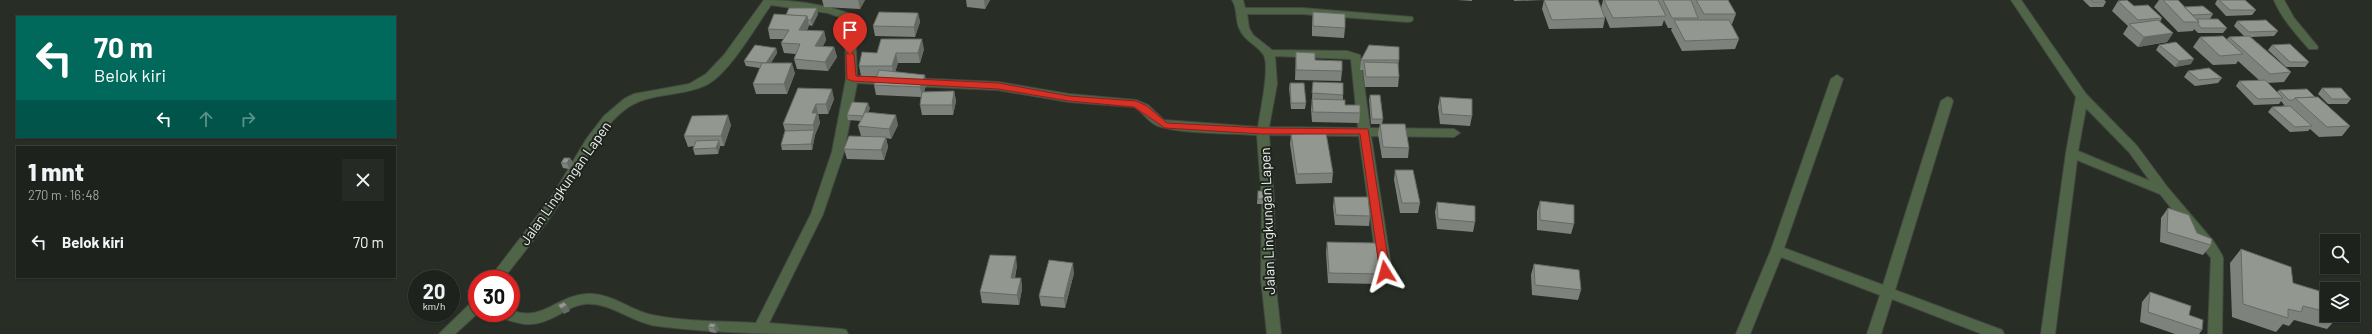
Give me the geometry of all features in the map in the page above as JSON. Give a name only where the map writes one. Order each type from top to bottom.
[{"type":"street","points":[[2016,0],[2036,33],[2082,97],[2133,149],[2164,192],[2209,245],[2217,258],[2215,334]]},
{"type":"street","points":[[2279,0],[2290,21],[2313,46]]},
{"type":"street","name":"Jalan Lingkungan Lapen","points":[[503,270],[555,201],[601,127],[618,108],[634,98],[646,94],[696,85],[705,81],[719,67],[771,1],[830,10],[847,16],[850,24],[852,79],[838,152],[817,214],[760,328]]},
{"type":"street","points":[[1385,272],[1364,131],[1356,57],[1347,54],[1269,53],[1249,37],[1244,28],[1239,5],[1408,19]]},
{"type":"street","name":"Jalan Lingkungan Lapen","points":[[1269,53],[1271,62],[1271,84],[1263,131],[1268,201],[1268,279],[1274,334]]},
{"type":"street","points":[[852,79],[998,86],[1069,98],[1136,104],[1144,108],[1165,125],[1263,131],[1454,133]]},
{"type":"street","points":[[1742,334],[1777,250],[1837,79]]},
{"type":"street","points":[[2048,334],[2072,153],[2082,97]]},
{"type":"street","points":[[1874,334],[1947,100]]},
{"type":"street","points":[[2072,153],[2164,192]]},
{"type":"street","points":[[1777,250],[1997,334]]},
{"type":"street","points":[[520,321],[537,321],[546,319],[576,301],[595,299],[605,301],[650,320],[744,331],[760,328],[842,334]]},
{"type":"street","points":[[446,334],[468,314]]},
{"type":"building","points":[[1544,0],[1598,0],[1605,18],[1552,20]]},
{"type":"building","points":[[1604,0],[1658,0],[1666,16],[1613,18]]},
{"type":"building","points":[[1663,0],[1691,0],[1698,18],[1672,18]]},
{"type":"building","points":[[1696,0],[1728,0],[1736,14],[1704,14]]},
{"type":"building","points":[[2091,0],[2104,0],[2106,2],[2093,2]]},
{"type":"building","points":[[2127,0],[2134,6],[2148,5],[2162,18],[2138,20],[2118,1]]},
{"type":"building","points":[[2163,0],[2178,0],[2199,22],[2184,22]]},
{"type":"building","points":[[2219,0],[2245,0],[2256,10],[2230,10]]},
{"type":"building","points":[[2203,6],[2213,14],[2193,15],[2184,7]]},
{"type":"building","points":[[789,8],[817,8],[811,20],[808,20],[807,16],[786,15]]},
{"type":"building","points":[[879,12],[918,13],[914,27],[873,26]]},
{"type":"building","points":[[1313,12],[1345,14],[1345,28],[1313,26]]},
{"type":"building","points":[[774,14],[807,16],[799,30],[824,31],[815,46],[834,47],[825,62],[794,59],[800,44],[781,43],[789,30],[768,29]]},
{"type":"building","points":[[2197,19],[2218,19],[2227,28],[2201,28]]},
{"type":"building","points":[[1674,20],[1729,20],[1739,39],[1685,41]]},
{"type":"building","points":[[2158,20],[2173,33],[2144,37],[2129,24]]},
{"type":"building","points":[[2266,20],[2278,31],[2249,32],[2237,21]]},
{"type":"building","points":[[2223,36],[2243,54],[2220,56],[2200,37]]},
{"type":"building","points":[[2249,36],[2291,72],[2270,74],[2229,37]]},
{"type":"building","points":[[881,39],[922,39],[918,53],[896,53],[892,66],[859,66],[862,52],[877,53]]},
{"type":"building","points":[[2176,42],[2194,59],[2179,61],[2159,45]]},
{"type":"building","points":[[2290,44],[2309,62],[2290,62],[2272,45]]},
{"type":"building","points":[[755,45],[776,48],[766,63],[744,61]]},
{"type":"building","points":[[1369,45],[1399,47],[1399,60],[1361,60]]},
{"type":"building","points":[[1296,52],[1315,53],[1315,60],[1342,61],[1342,71],[1296,70]]},
{"type":"building","points":[[1364,62],[1398,63],[1399,77],[1366,77]]},
{"type":"building","points":[[762,63],[792,63],[784,84],[753,84]]},
{"type":"building","points":[[2209,68],[2222,78],[2199,80],[2188,71]]},
{"type":"building","points":[[879,70],[925,75],[920,87],[874,85]]},
{"type":"building","points":[[2265,80],[2283,98],[2258,99],[2239,81]]},
{"type":"building","points":[[1313,82],[1343,83],[1343,95],[1312,93]]},
{"type":"building","points":[[1290,83],[1304,83],[1306,103],[1291,103]]},
{"type":"building","points":[[798,88],[832,89],[826,104],[816,104],[812,113],[817,113],[813,125],[783,124]]},
{"type":"building","points":[[2322,88],[2341,88],[2351,99],[2332,99]]},
{"type":"building","points":[[2307,89],[2315,97],[2295,98],[2293,100],[2289,100],[2279,90]]},
{"type":"building","points":[[954,91],[952,105],[920,105],[922,92]]},
{"type":"building","points":[[1370,95],[1380,95],[1383,119],[1372,119]]},
{"type":"building","points":[[1440,97],[1472,99],[1472,116],[1442,114]]},
{"type":"building","points":[[2318,97],[2350,126],[2327,127],[2295,98]]},
{"type":"building","points":[[1312,99],[1345,100],[1345,105],[1360,105],[1360,113],[1313,112]]},
{"type":"building","points":[[852,102],[868,103],[863,116],[847,115]]},
{"type":"building","points":[[2290,106],[2312,126],[2295,127],[2272,107]]},
{"type":"building","points":[[865,112],[896,115],[889,129],[858,126]]},
{"type":"building","points":[[728,115],[721,136],[684,136],[692,116]]},
{"type":"building","points":[[1380,124],[1405,124],[1409,148],[1383,147]]},
{"type":"building","points":[[814,130],[811,144],[781,145],[785,131]]},
{"type":"building","points":[[1326,133],[1333,173],[1297,174],[1291,134]]},
{"type":"building","points":[[849,136],[886,137],[881,150],[844,149]]},
{"type":"building","points":[[719,140],[716,148],[693,149],[696,141]]},
{"type":"building","points":[[564,158],[570,158],[567,163],[561,163]]},
{"type":"building","points":[[1395,170],[1413,170],[1420,203],[1402,203]]},
{"type":"building","points":[[1258,191],[1266,191],[1266,199],[1258,199]]},
{"type":"building","points":[[1334,197],[1368,197],[1370,216],[1336,215]]},
{"type":"building","points":[[1540,201],[1574,205],[1574,224],[1540,220]]},
{"type":"building","points":[[1437,202],[1475,206],[1475,222],[1438,219]]},
{"type":"building","points":[[2168,208],[2189,215],[2197,233],[2212,239],[2211,245],[2167,232]]},
{"type":"building","points":[[1327,242],[1376,243],[1380,274],[1329,273]]},
{"type":"building","points":[[2241,249],[2291,267],[2293,283],[2320,291],[2320,310],[2303,306],[2301,312],[2288,309],[2288,318],[2243,304]]},
{"type":"building","points":[[990,255],[1016,256],[1011,278],[1021,278],[1017,295],[980,292]]},
{"type":"building","points":[[1049,260],[1073,263],[1064,298],[1039,296]]},
{"type":"building","points":[[1534,264],[1579,270],[1581,290],[1535,285]]},
{"type":"building","points":[[2150,292],[2191,306],[2189,315],[2203,320],[2202,330],[2148,312]]},
{"type":"building","points":[[564,302],[567,305],[561,309],[558,305]]},
{"type":"building","points":[[710,323],[716,324],[714,328],[708,327]]},
{"type":"route","points":[[850,54],[852,79],[998,86],[1069,98],[1136,104],[1140,105],[1160,123],[1165,125],[1263,131],[1364,131],[1385,272]]}]
